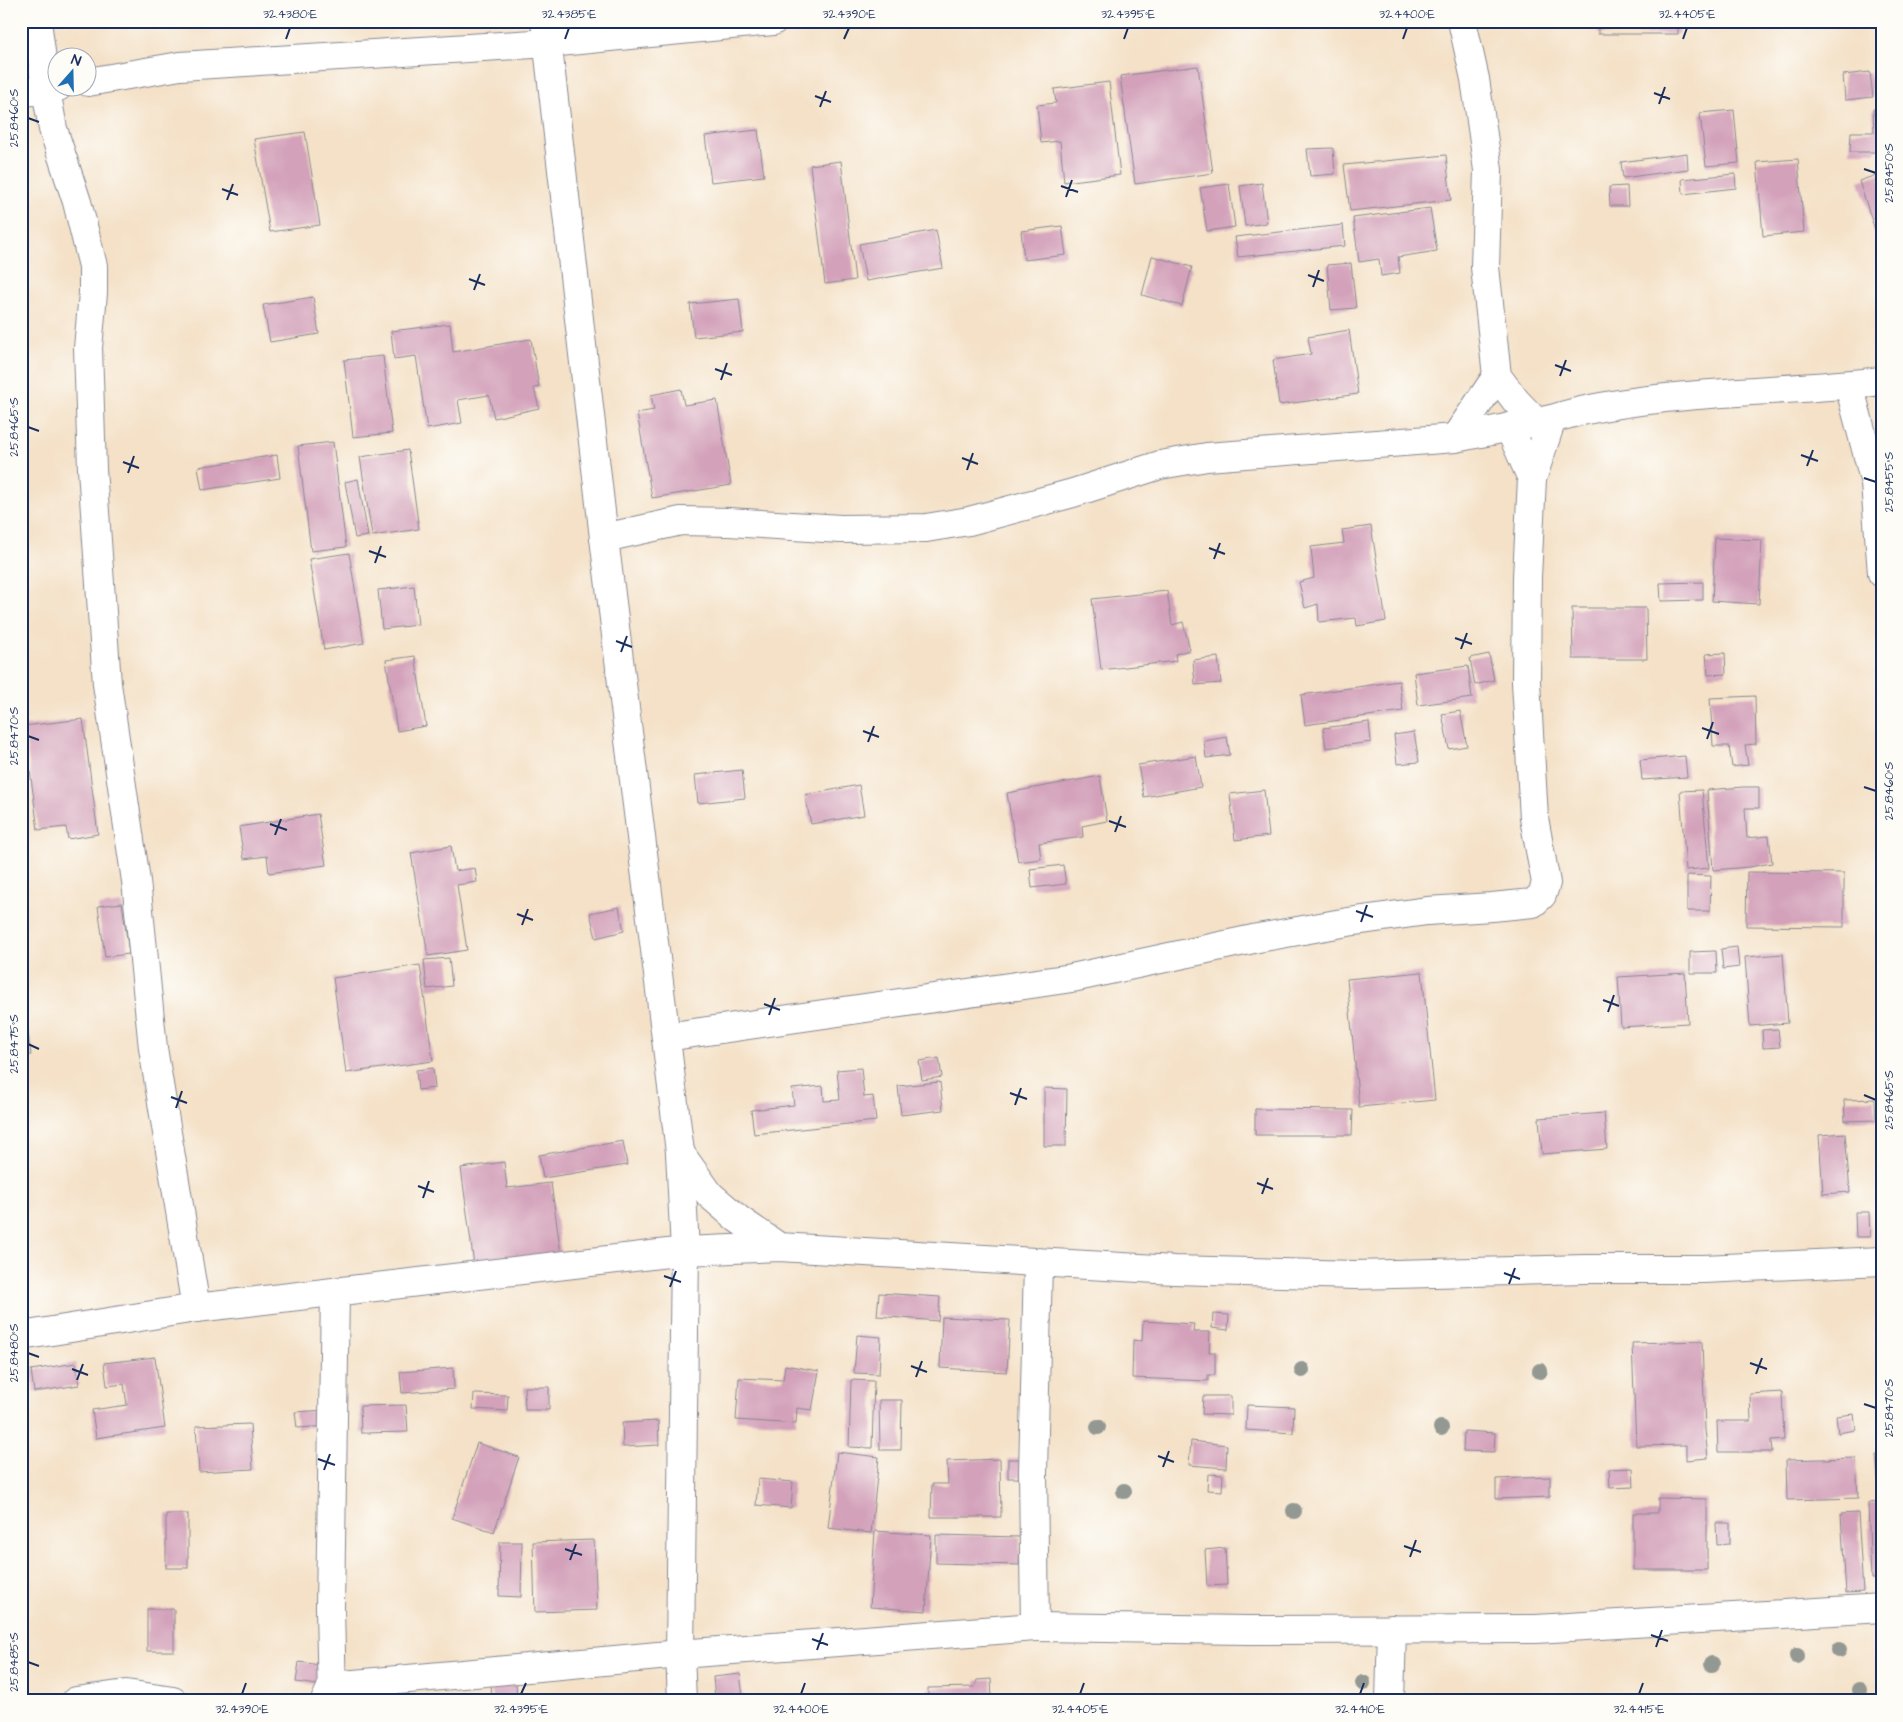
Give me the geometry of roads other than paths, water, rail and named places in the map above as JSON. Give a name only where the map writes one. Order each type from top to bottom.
[{"type":"street","points":[[37,21],[41,90],[77,202],[93,266],[88,357],[92,469],[108,684],[136,881],[153,1048],[196,1308]]},
{"type":"street","points":[[98,80],[180,66],[547,32],[773,21]]},
{"type":"street","points":[[1462,21],[1475,79],[1488,170],[1485,267],[1497,376],[1516,401],[1544,421]]},
{"type":"street","points":[[547,32],[604,538],[680,1152],[685,1251],[680,1654],[682,1701]]},
{"type":"street","points":[[1455,438],[1497,376]]},
{"type":"street","points":[[604,538],[681,521],[840,529],[926,528],[968,521],[1073,492],[1160,465],[1207,457],[1455,438],[1544,421],[1618,404],[1690,395],[1849,385],[1882,381]]},
{"type":"street","points":[[1849,385],[1876,483],[1882,573]]},
{"type":"street","points":[[666,1037],[1072,978],[1258,938],[1348,922],[1427,911],[1533,903],[1542,895],[1546,883],[1534,818],[1526,682],[1527,577],[1532,479],[1543,441],[1544,421]]},
{"type":"street","points":[[1509,427],[1532,479]]},
{"type":"street","points":[[680,1152],[710,1195],[738,1219],[779,1247]]},
{"type":"street","points":[[21,1336],[196,1308],[685,1251],[779,1247],[1174,1270],[1355,1275],[1585,1269],[1703,1269],[1882,1261]]},
{"type":"street","points":[[1035,1627],[1033,1473],[1038,1263]]},
{"type":"street","points":[[335,1292],[330,1696],[680,1654],[1035,1627],[1392,1630],[1536,1629],[1882,1608]]},
{"type":"street","points":[[1390,1701],[1392,1630]]},
{"type":"street","points":[[76,1701],[126,1694],[173,1701]]}]
